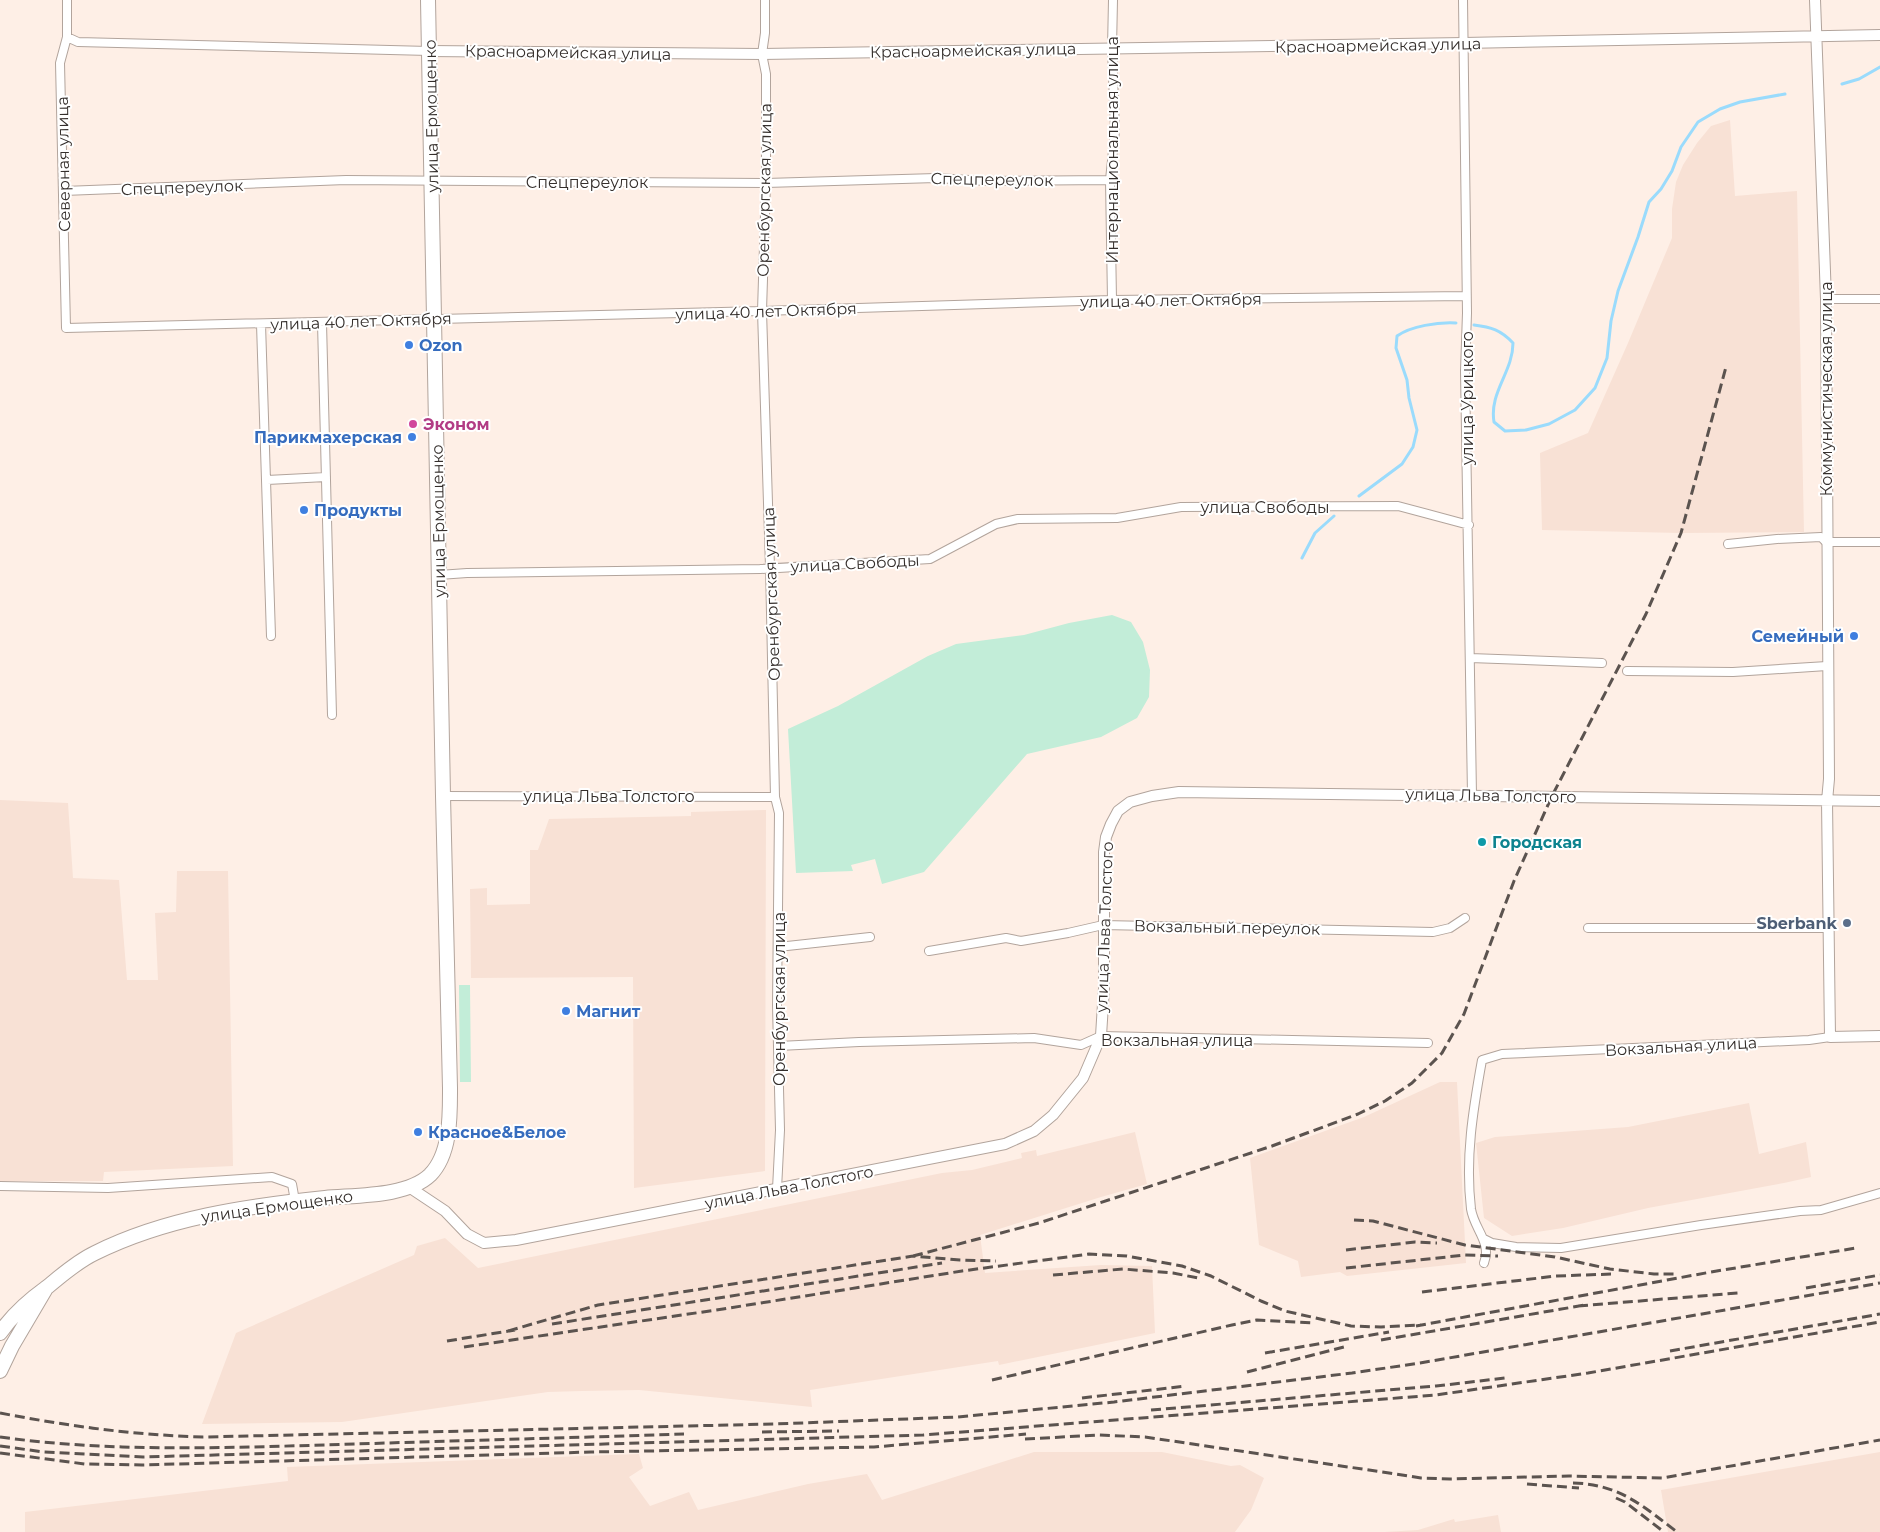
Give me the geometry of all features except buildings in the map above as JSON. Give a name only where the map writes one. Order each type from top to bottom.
[{"type":"highway","name":"улица Ермощенко","points":[[0,1332],[27,1302],[71,1268],[93,1253],[135,1236],[201,1216],[295,1201],[385,1192],[409,1187],[421,1182],[430,1174],[442,1154],[449,1124],[450,1088],[428,0]]},
{"type":"highway","points":[[0,1370],[46,1288]]},
{"type":"street","name":"Северная улица","points":[[66,0],[67,37],[60,63],[66,328]]},
{"type":"street","name":"Оренбургская улица","points":[[765,0],[765,33],[762,54],[766,74],[766,183],[762,311],[770,567],[774,797],[779,813],[778,1046],[780,1130],[777,1189]]},
{"type":"street","name":"Интернациональная улица","points":[[1112,300],[1110,180],[1115,131],[1112,48],[1113,0]]},
{"type":"street","name":"улица Урицкого","points":[[1463,0],[1465,371],[1472,795]]},
{"type":"street","name":"Коммунистическая улица","points":[[1815,0],[1826,299],[1828,928]]},
{"type":"street","name":"Красноармейская улица","points":[[67,37],[78,42],[429,51],[762,54],[1464,44],[1880,34]]},
{"type":"street","name":"Спецпереулок","points":[[64,191],[346,180],[766,183],[936,178],[986,181],[1110,180]]},
{"type":"street","name":"улица 40 лет Октября","points":[[66,328],[322,323],[1112,300],[1466,296]]},
{"type":"street","points":[[1826,299],[1880,299]]},
{"type":"street","points":[[322,323],[332,715]]},
{"type":"street","points":[[261,324],[271,636]]},
{"type":"street","points":[[267,480],[326,477]]},
{"type":"street","name":"улица Свободы","points":[[439,575],[760,569],[930,559],[996,524],[1018,520],[1117,518],[1182,507],[1398,506],[1469,525]]},
{"type":"street","points":[[1728,544],[1777,538],[1821,537],[1826,542],[1880,542]]},
{"type":"street","points":[[1470,658],[1602,664]]},
{"type":"street","points":[[1627,670],[1733,672],[1827,666]]},
{"type":"street","name":"улица Льва Толстого","points":[[409,1187],[445,1211],[467,1234],[484,1243],[516,1240],[1005,1144],[1034,1131],[1053,1115],[1083,1078],[1101,1036],[1104,988],[1103,925],[1106,837],[1118,811],[1130,802],[1152,796],[1180,792],[1880,801]]},
{"type":"street","name":"улица Льва Толстого","points":[[443,796],[774,797]]},
{"type":"street","name":"Вокзальный переулок","points":[[929,951],[1006,938],[1021,941],[1103,925],[1433,932],[1450,928],[1465,918]]},
{"type":"street","points":[[1588,928],[1828,928],[1830,1037]]},
{"type":"street","points":[[778,947],[870,937]]},
{"type":"street","name":"Вокзальная улица","points":[[778,1046],[1034,1038],[1081,1045],[1101,1036],[1428,1043]]},
{"type":"street","name":"Вокзальная улица","points":[[1484,1239],[1474,1222],[1471,1210],[1468,1151],[1472,1112],[1482,1060],[1502,1054],[1880,1036]]},
{"type":"street","points":[[0,1186],[108,1188],[272,1177],[292,1184],[295,1201]]},
{"type":"street","points":[[1484,1239],[1492,1243],[1516,1246],[1561,1248],[1701,1225],[1800,1211],[1821,1210],[1880,1193]]},
{"type":"street","points":[[1484,1239],[1487,1256],[1484,1263]]},
{"type":"shaded area","points":[[1730,120],[1735,196],[1797,191],[1804,532],[1681,533],[1542,530],[1540,453],[1588,433],[1672,238],[1672,209],[1676,182],[1683,165],[1711,126]]},
{"type":"shaded area","points":[[0,800],[68,803],[73,878],[119,880],[127,980],[158,980],[155,913],[176,912],[177,871],[228,871],[233,1166],[104,1172],[103,1181],[0,1181]]},
{"type":"shaded area","points":[[766,810],[765,1171],[634,1188],[633,977],[471,978],[470,889],[487,888],[487,905],[530,904],[530,850],[538,850],[549,819],[691,816],[691,812]]},
{"type":"shaded area","points":[[1440,1082],[1457,1082],[1466,1263],[1347,1276],[1340,1272],[1301,1277],[1298,1261],[1259,1245],[1250,1158],[1364,1117]]},
{"type":"shaded area","points":[[1749,1103],[1759,1154],[1806,1142],[1811,1177],[1648,1208],[1563,1228],[1512,1236],[1484,1218],[1476,1143],[1495,1137],[1628,1127]]},
{"type":"shaded area","points":[[1135,1132],[1147,1184],[980,1235],[985,1273],[1101,1265],[1152,1266],[1155,1333],[999,1365],[998,1361],[810,1390],[812,1407],[639,1390],[582,1391],[548,1392],[342,1422],[202,1424],[236,1333],[414,1255],[417,1246],[445,1238],[478,1268],[942,1173],[972,1170],[1022,1158],[1021,1153],[1036,1150],[1037,1156]]},
{"type":"shaded area","points":[[1034,1452],[1162,1452],[1231,1466],[1240,1465],[1264,1478],[1251,1510],[1235,1532],[25,1532],[25,1512],[288,1481],[287,1467],[639,1454],[643,1468],[629,1477],[650,1506],[689,1492],[698,1510],[808,1484],[867,1474],[882,1500]]},
{"type":"shaded area","points":[[1880,1452],[1880,1532],[1668,1532],[1661,1490]]},
{"type":"shaded area","points":[[1498,1515],[1501,1532],[1384,1532],[1418,1530],[1454,1519],[1455,1522]]},
{"type":"green space","points":[[1112,615],[1131,622],[1143,642],[1150,670],[1149,697],[1137,718],[1101,737],[1027,754],[924,872],[882,884],[875,859],[851,865],[853,871],[796,873],[788,729],[838,706],[928,656],[956,644],[1024,635],[1069,623]]},
{"type":"green space","points":[[459,985],[470,985],[471,1082],[460,1082]]},
{"type":"waterway","points":[[1842,84],[1859,79],[1880,67]]},
{"type":"waterway","points":[[1474,325],[1495,330],[1513,343],[1509,363],[1495,401],[1493,411],[1494,422],[1505,431],[1526,430],[1549,424],[1575,410],[1595,388],[1607,358],[1611,321],[1618,291],[1649,202],[1661,189],[1672,171],[1681,147],[1698,122],[1720,109],[1740,102],[1785,94]]},
{"type":"waterway","points":[[1359,496],[1402,464],[1413,447],[1417,430],[1409,398],[1407,380],[1396,348],[1397,336],[1425,325],[1456,323]]},
{"type":"waterway","points":[[1302,558],[1315,533],[1334,516]]},
{"type":"railway","points":[[913,1256],[1039,1223],[1272,1146],[1358,1114],[1385,1101],[1412,1083],[1442,1053],[1464,1014],[1514,881],[1552,796],[1646,614],[1681,533],[1726,367]]},
{"type":"railway","points":[[1354,1220],[1373,1221],[1465,1245],[1555,1257],[1610,1269],[1654,1274],[1676,1274]]},
{"type":"railway","points":[[1346,1250],[1415,1242],[1437,1243]]},
{"type":"railway","points":[[1416,1326],[1711,1272],[1856,1248]]},
{"type":"railway","points":[[464,1347],[723,1309],[962,1271],[1089,1254],[1127,1256],[1182,1266],[1211,1276],[1285,1311],[1351,1326],[1422,1325]]},
{"type":"railway","points":[[1346,1268],[1465,1255],[1498,1256]]},
{"type":"railway","points":[[508,1331],[598,1305],[913,1256],[996,1261]]},
{"type":"railway","points":[[552,1324],[942,1263]]},
{"type":"railway","points":[[1053,1275],[1123,1269],[1173,1273],[1198,1278]]},
{"type":"railway","points":[[1422,1292],[1556,1276],[1613,1274]]},
{"type":"railway","points":[[1806,1288],[1880,1275]]},
{"type":"railway","points":[[0,1413],[101,1429],[203,1437],[774,1424],[958,1417],[1114,1402],[1352,1373],[1420,1363],[1880,1283]]},
{"type":"railway","points":[[1578,1306],[1738,1293]]},
{"type":"railway","points":[[1381,1340],[1585,1305]]},
{"type":"railway","points":[[1670,1351],[1880,1314]]},
{"type":"railway","points":[[992,1380],[1257,1320],[1314,1323]]},
{"type":"railway","points":[[0,1446],[44,1452],[143,1457],[923,1435],[1436,1395],[1588,1373],[1880,1322]]},
{"type":"railway","points":[[447,1341],[515,1330]]},
{"type":"railway","points":[[1265,1353],[1389,1332]]},
{"type":"railway","points":[[1247,1372],[1344,1347]]},
{"type":"railway","points":[[1151,1410],[1436,1386],[1505,1378]]},
{"type":"railway","points":[[1082,1398],[1186,1386]]},
{"type":"railway","points":[[762,1432],[839,1431]]},
{"type":"railway","points":[[0,1437],[81,1445],[203,1448],[684,1434]]},
{"type":"railway","points":[[0,1453],[85,1464],[142,1465],[591,1452],[874,1447],[1026,1434]]},
{"type":"railway","points":[[1025,1439],[1099,1435],[1145,1437],[1421,1478],[1450,1479],[1569,1476],[1662,1478],[1880,1440]]},
{"type":"railway","points":[[1573,1483],[1604,1487],[1630,1498],[1677,1532]]},
{"type":"railway","points":[[1527,1484],[1579,1488]]},
{"type":"railway","points":[[1616,1498],[1625,1502],[1664,1532]]},
{"type":"place","name":"Ozon","points":[[409,345]]},
{"type":"place","name":"Эконом","points":[[413,424]]},
{"type":"place","name":"Парикмахерская","points":[[412,437]]},
{"type":"place","name":"Продукты","points":[[304,510]]},
{"type":"place","name":"Семейный","points":[[1854,636]]},
{"type":"place","name":"Городская","points":[[1482,842]]},
{"type":"place","name":"Sberbank","points":[[1847,923]]},
{"type":"place","name":"Магнит","points":[[566,1011]]},
{"type":"place","name":"Красное&Белое","points":[[418,1132]]}]
